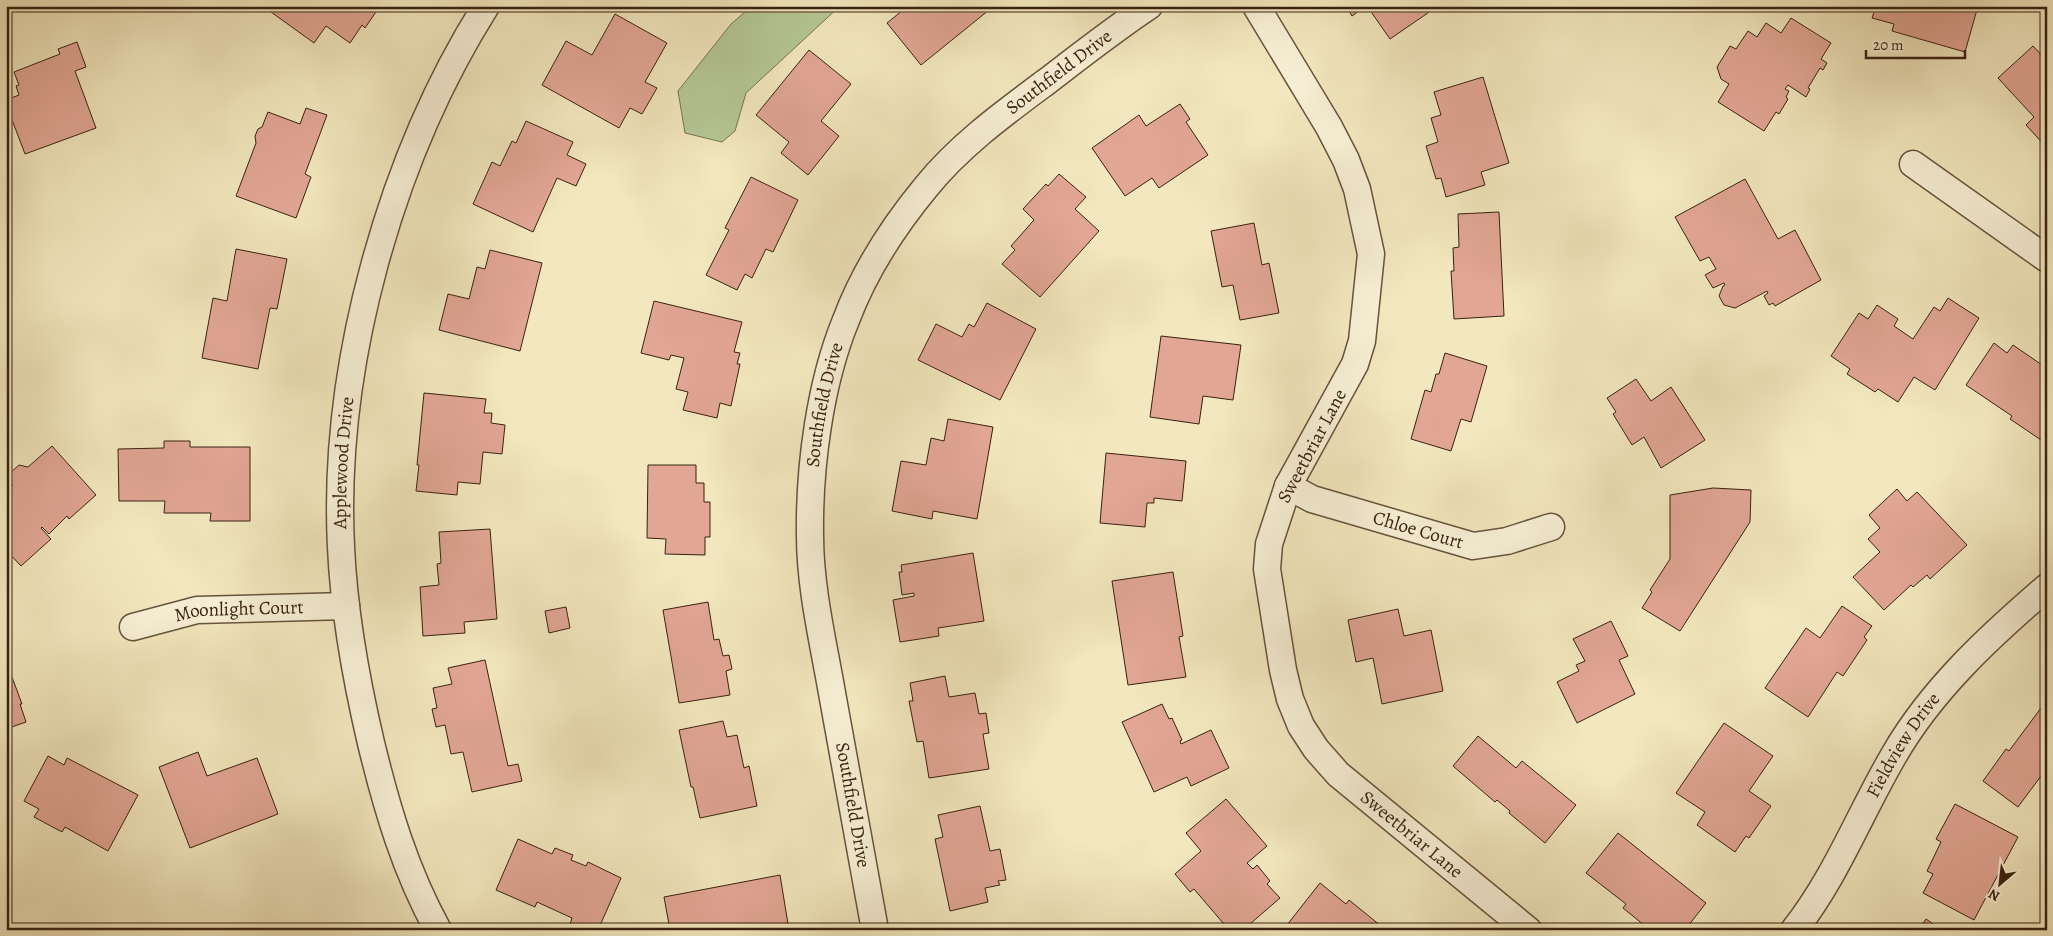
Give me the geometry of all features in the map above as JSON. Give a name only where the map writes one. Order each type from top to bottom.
[{"type":"street","name":"Applewood Drive","points":[[438,930],[419,895],[397,838],[364,715],[346,606],[341,545],[342,484],[346,414],[356,346],[369,283],[393,207],[422,131],[448,71],[486,6]]},
{"type":"street","name":"Southfield Drive","points":[[876,930],[815,600],[810,537],[811,480],[819,424],[830,371],[845,320],[869,270],[897,226],[926,186],[963,148],[995,120],[1120,25],[1149,6]]},
{"type":"street","name":"Sweetbriar Lane","points":[[1256,6],[1329,127],[1346,160],[1357,189],[1371,254],[1362,341],[1354,364],[1288,486],[1269,544],[1267,569],[1290,699],[1301,726],[1316,749],[1338,774],[1528,930]]},
{"type":"street","points":[[1913,164],[2047,259]]},
{"type":"street","name":"Chloe Court","points":[[1288,486],[1312,498],[1473,546],[1507,541],[1551,527]]},
{"type":"street","name":"Fieldview Drive","points":[[1794,930],[1834,870],[1894,754],[1915,722],[1944,685],[2020,610],[2047,587]]},
{"type":"street","name":"Moonlight Court","points":[[133,627],[196,610],[346,606]]},
{"type":"green space","points":[[752,6],[840,6],[746,93],[735,131],[722,142],[685,133],[678,91],[731,24]]},
{"type":"building","points":[[268,6],[380,6],[365,28],[362,25],[350,43],[326,26],[314,43],[271,12],[272,9]]},
{"type":"building","points":[[908,6],[986,6],[989,10],[921,65],[887,23]]},
{"type":"building","points":[[1346,6],[1366,6],[1352,16]]},
{"type":"building","points":[[1367,6],[1438,6],[1390,39]]},
{"type":"building","points":[[1876,6],[1978,6],[1965,52],[1892,31],[1894,24],[1872,18]]},
{"type":"building","points":[[615,14],[667,43],[645,82],[657,88],[642,114],[630,108],[619,128],[542,85],[566,41],[592,55]]},
{"type":"building","points":[[1791,18],[1831,43],[1821,59],[1827,63],[1823,70],[1820,68],[1808,88],[1810,89],[1806,97],[1788,85],[1785,89],[1789,91],[1786,97],[1788,99],[1779,114],[1776,112],[1764,131],[1718,102],[1729,84],[1721,79],[1717,67],[1730,46],[1736,49],[1748,31],[1757,37],[1766,23],[1781,33]]},
{"type":"building","points":[[77,42],[86,67],[75,71],[96,128],[25,154],[6,104],[6,100],[19,95],[16,86],[19,85],[14,72],[60,54],[58,49]]},
{"type":"building","points":[[2033,46],[2047,61],[2047,148],[2026,125],[2034,117],[1998,78]]},
{"type":"building","points":[[809,50],[851,84],[821,121],[839,136],[808,175],[781,153],[789,142],[756,115]]},
{"type":"building","points":[[1483,77],[1509,163],[1481,172],[1485,185],[1446,197],[1441,178],[1436,179],[1426,146],[1438,142],[1431,118],[1441,115],[1434,92]]},
{"type":"building","points":[[1180,104],[1190,119],[1186,122],[1208,155],[1159,188],[1152,178],[1125,196],[1092,148],[1139,115],[1146,126]]},
{"type":"building","points":[[306,108],[327,115],[305,174],[311,177],[296,218],[236,196],[256,143],[255,136],[258,129],[262,127],[268,112],[300,124]]},
{"type":"building","points":[[526,121],[573,142],[567,155],[586,164],[576,186],[557,178],[533,232],[473,204],[492,162],[500,166],[512,141],[516,143]]},
{"type":"building","points":[[1059,174],[1086,197],[1075,209],[1099,231],[1040,297],[1002,264],[1015,250],[1011,246],[1034,220],[1023,209],[1046,184],[1048,186]]},
{"type":"building","points":[[751,177],[798,200],[773,252],[766,249],[752,278],[745,274],[737,290],[706,275],[729,230],[725,228]]},
{"type":"building","points":[[1745,179],[1778,239],[1795,230],[1821,280],[1775,306],[1773,303],[1769,305],[1764,296],[1768,293],[1767,291],[1735,308],[1724,305],[1719,296],[1725,285],[1724,283],[1713,288],[1705,275],[1716,269],[1709,257],[1700,261],[1675,217]]},
{"type":"building","points":[[1499,212],[1504,316],[1454,319],[1451,271],[1454,271],[1453,248],[1459,247],[1458,214]]},
{"type":"building","points":[[1254,223],[1262,265],[1269,263],[1279,313],[1240,320],[1233,285],[1222,287],[1211,231]]},
{"type":"building","points":[[236,249],[287,259],[277,309],[270,308],[258,369],[202,358],[213,298],[227,301]]},
{"type":"building","points":[[490,250],[542,263],[520,351],[439,330],[448,294],[469,299],[477,267],[485,269]]},
{"type":"building","points":[[1948,298],[1979,318],[1935,390],[1914,377],[1898,402],[1878,389],[1875,392],[1847,374],[1850,369],[1831,356],[1859,313],[1868,319],[1877,305],[1898,319],[1894,326],[1913,339],[1934,307],[1940,311]]},
{"type":"building","points":[[654,301],[742,322],[734,352],[740,353],[737,364],[740,364],[731,406],[720,403],[717,418],[683,410],[688,392],[676,389],[684,358],[671,355],[669,360],[641,353]]},
{"type":"building","points":[[987,303],[1036,329],[1000,400],[918,360],[936,324],[962,337],[969,324],[974,327]]},
{"type":"building","points":[[1161,336],[1241,345],[1233,400],[1203,396],[1199,424],[1150,417]]},
{"type":"building","points":[[1994,343],[2007,353],[2013,345],[2045,367],[2047,365],[2047,444],[2010,419],[2012,416],[1966,385]]},
{"type":"building","points":[[1445,353],[1487,366],[1471,422],[1461,419],[1451,451],[1411,439],[1425,390],[1431,392]]},
{"type":"building","points":[[1636,379],[1651,401],[1671,387],[1705,440],[1661,468],[1644,437],[1632,445],[1613,414],[1616,412],[1607,398]]},
{"type":"building","points":[[424,393],[486,399],[484,413],[492,413],[491,423],[505,425],[502,454],[483,452],[480,484],[458,482],[457,495],[416,491]]},
{"type":"building","points":[[948,419],[993,427],[977,519],[933,511],[932,519],[892,511],[901,461],[926,465],[931,438],[944,441]]},
{"type":"building","points":[[164,441],[190,441],[190,447],[250,447],[250,521],[210,521],[211,513],[164,513],[165,501],[119,501],[118,449],[164,448]]},
{"type":"building","points":[[52,446],[96,495],[69,519],[67,516],[49,534],[42,527],[51,539],[21,566],[6,550],[6,491],[13,485],[8,481],[10,473],[19,465],[28,467]]},
{"type":"building","points":[[1106,453],[1186,461],[1182,501],[1154,498],[1154,503],[1147,503],[1145,527],[1100,523]]},
{"type":"building","points":[[648,465],[696,465],[696,483],[704,483],[704,502],[710,502],[710,537],[705,537],[705,555],[665,554],[666,539],[647,538]]},
{"type":"building","points":[[1713,488],[1751,490],[1750,522],[1680,631],[1642,608],[1652,592],[1650,590],[1670,559],[1670,495]]},
{"type":"building","points":[[1897,489],[1907,501],[1917,492],[1967,545],[1930,579],[1927,575],[1913,587],[1911,585],[1884,610],[1853,577],[1880,552],[1868,539],[1880,528],[1869,515]]},
{"type":"building","points":[[490,529],[497,619],[464,622],[465,633],[423,636],[420,587],[439,585],[437,564],[441,563],[439,532]]},
{"type":"building","points":[[973,553],[984,621],[938,628],[939,636],[900,642],[893,600],[914,596],[914,593],[902,595],[899,572],[902,572],[901,565]]},
{"type":"building","points":[[1173,572],[1183,636],[1179,637],[1186,677],[1128,685],[1112,581]]},
{"type":"building","points":[[708,602],[714,640],[719,639],[723,656],[729,655],[732,669],[726,671],[730,695],[679,703],[663,610]]},
{"type":"building","points":[[1842,606],[1872,626],[1864,637],[1867,640],[1843,676],[1837,672],[1808,717],[1765,688],[1806,628],[1820,638]]},
{"type":"building","points":[[566,607],[570,628],[549,633],[545,611]]},
{"type":"building","points":[[1398,609],[1404,636],[1431,630],[1443,691],[1382,704],[1373,658],[1356,662],[1348,620]]},
{"type":"building","points":[[1611,621],[1628,656],[1619,660],[1635,694],[1577,723],[1557,682],[1579,671],[1576,665],[1585,661],[1573,639]]},
{"type":"building","points":[[485,660],[508,766],[518,764],[522,781],[472,792],[463,752],[451,754],[445,725],[436,727],[432,709],[437,708],[433,688],[452,684],[448,668]]},
{"type":"building","points":[[9,669],[22,704],[20,704],[26,722],[6,729],[6,670]]},
{"type":"building","points":[[945,676],[949,697],[975,693],[979,714],[986,713],[989,733],[983,734],[989,769],[929,778],[923,741],[917,742],[909,701],[913,701],[910,683]]},
{"type":"building","points":[[1162,704],[1169,719],[1172,718],[1182,740],[1180,741],[1181,744],[1211,730],[1229,768],[1191,786],[1187,777],[1154,792],[1122,722]]},
{"type":"building","points":[[2041,708],[2047,712],[2047,768],[2018,807],[1983,781],[2006,749],[2009,751]]},
{"type":"building","points":[[723,721],[727,737],[737,735],[744,768],[749,766],[757,806],[700,818],[693,787],[691,787],[679,730]]},
{"type":"building","points":[[1724,723],[1773,756],[1749,791],[1771,806],[1749,838],[1746,836],[1735,852],[1697,825],[1705,812],[1676,793]]},
{"type":"building","points":[[1478,736],[1516,768],[1522,761],[1576,805],[1545,843],[1509,813],[1510,811],[1497,800],[1495,802],[1453,766]]},
{"type":"building","points":[[198,752],[207,776],[257,758],[278,814],[190,848],[159,767]]},
{"type":"building","points":[[48,756],[64,765],[67,758],[138,795],[108,851],[65,827],[62,832],[34,817],[39,809],[24,801]]},
{"type":"building","points":[[1226,799],[1267,846],[1247,863],[1253,869],[1257,865],[1270,881],[1267,884],[1280,898],[1243,930],[1229,930],[1194,889],[1190,892],[1175,874],[1201,851],[1186,833]]},
{"type":"building","points":[[1955,804],[2018,837],[1974,920],[1923,893],[1933,874],[1927,871],[1941,842],[1936,839]]},
{"type":"building","points":[[980,806],[990,851],[1000,849],[1006,880],[998,881],[1000,885],[985,888],[988,902],[950,911],[935,839],[943,837],[938,815]]},
{"type":"building","points":[[1618,833],[1706,903],[1685,930],[1650,930],[1623,908],[1626,904],[1586,873]]},
{"type":"building","points":[[518,839],[552,854],[555,848],[573,855],[571,860],[586,866],[588,862],[621,878],[598,930],[584,930],[570,924],[572,918],[537,902],[535,907],[496,890]]},
{"type":"building","points":[[780,875],[789,930],[670,930],[664,897]]},
{"type":"building","points":[[1320,883],[1346,904],[1349,900],[1386,930],[1283,930]]},
{"type":"building","points":[[1926,919],[1942,930],[1919,930]]}]
